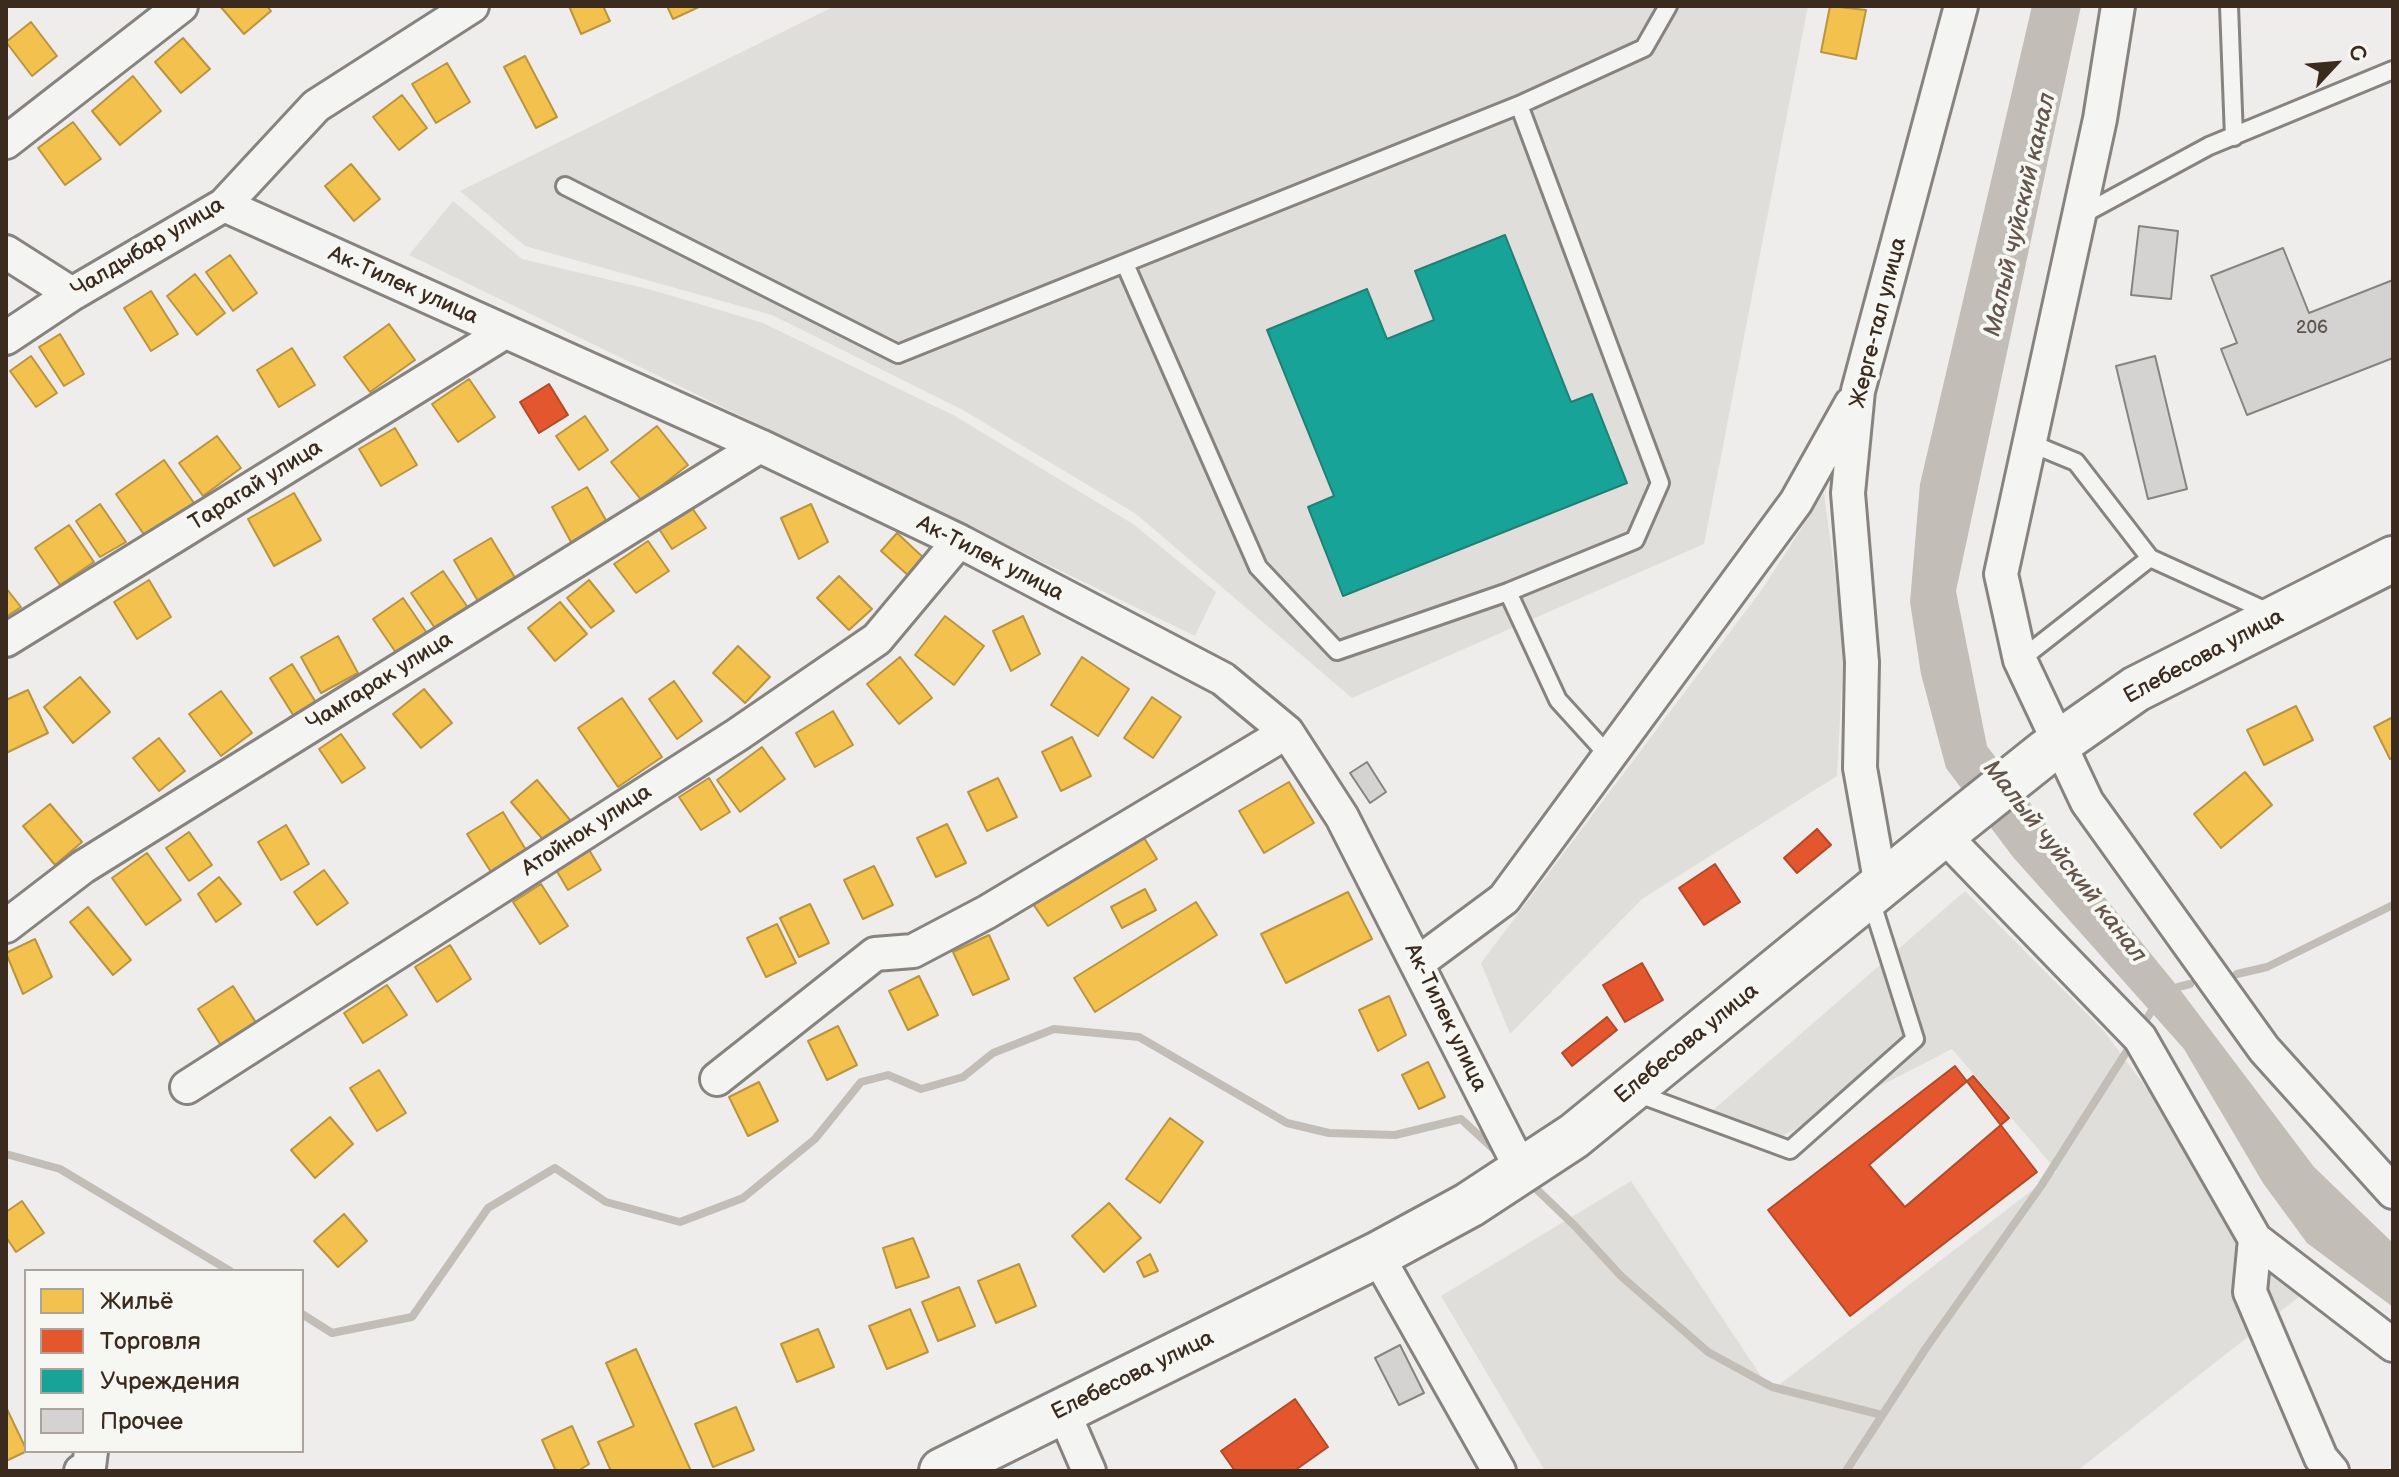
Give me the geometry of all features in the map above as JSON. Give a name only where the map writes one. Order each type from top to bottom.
[{"type":"main road","name":"Елебесова улица","points":[[942,1471],[1377,1255],[1522,1171],[1574,1136],[2052,748],[2136,689],[2393,559]]},
{"type":"street","points":[[6,142],[181,6]]},
{"type":"street","name":"Чалдыбар улица","points":[[6,338],[72,294],[224,205],[316,106],[472,6]]},
{"type":"street","name":"Жерге-тал улица","points":[[1875,891],[1860,768],[1862,662],[1848,493],[1858,391],[1961,6]]},
{"type":"street","points":[[2118,6],[2100,119],[2001,574],[2020,660],[2052,748],[2087,802],[2264,1049],[2393,1192]]},
{"type":"street","name":"Ак-Тилек улица","points":[[224,205],[760,446],[959,541],[1223,679],[1287,732],[1342,817],[1419,962],[1522,1171]]},
{"type":"street","points":[[6,252],[72,294]]},
{"type":"street","name":"Тарагай улица","points":[[6,640],[505,332]]},
{"type":"street","points":[[1419,962],[1504,899],[1796,502],[1858,391]]},
{"type":"street","name":"Чамгарак улица","points":[[6,926],[83,867],[760,446]]},
{"type":"street","name":"Атойнок улица","points":[[187,1087],[737,735],[877,639],[959,541]]},
{"type":"street","points":[[717,1079],[875,954],[913,951],[926,945],[1287,732]]},
{"type":"street","points":[[1951,828],[1959,851],[2140,1038],[2255,1239],[2393,1345]]},
{"type":"street","points":[[2255,1239],[2250,1292],[2321,1458],[2332,1471]]},
{"type":"street","points":[[1377,1255],[1499,1471]]},
{"type":"street","points":[[1063,1411],[1089,1471]]},
{"type":"street","points":[[81,1471],[89,1467],[91,1453]]},
{"type":"lane","points":[[565,186],[898,354],[1519,105],[1644,48],[1668,6]]},
{"type":"lane","points":[[2229,6],[2234,137]]},
{"type":"lane","points":[[2077,218],[2234,137],[2393,70]]},
{"type":"lane","points":[[1125,264],[1258,567],[1337,651],[1508,592],[1635,540],[1660,483],[1519,105]]},
{"type":"lane","points":[[2030,443],[2076,462],[2150,558],[2279,617]]},
{"type":"lane","points":[[2020,660],[2150,558]]},
{"type":"lane","points":[[1508,592],[1558,700],[1608,755]]},
{"type":"lane","points":[[1630,1090],[1790,1150],[1915,1039],[1875,891]]},
{"type":"shaded area","points":[[835,6],[1808,6],[1704,544],[1352,698],[1136,514],[963,410],[772,315],[525,246],[460,191]]},
{"type":"shaded area","points":[[453,201],[522,259],[652,290],[763,323],[955,416],[1133,524],[1216,592],[1195,636],[409,255]]},
{"type":"shaded area","points":[[1824,493],[1844,643],[1837,776],[1642,899],[1510,1034],[1481,963],[1763,588]]},
{"type":"shaded area","points":[[1965,891],[2104,1031],[2300,1296],[2077,1471],[1545,1471],[1441,1296],[1631,1181],[1771,1391],[2057,1171],[1952,1049],[1782,1136],[1704,1118]]},
{"type":"water","name":"Малый чуйский канал","points":[[2032,6],[2081,6],[1956,591],[1987,746],[2061,844],[2178,987],[2314,1167],[2393,1243],[2393,1307],[2307,1243],[2263,1183],[2184,1049],[2013,857],[1946,768],[1921,674],[1910,602],[1920,484]]},
{"type":"building: Жильё","points":[[220,6],[267,6],[271,11],[244,34]]},
{"type":"building: Жильё","points":[[569,6],[603,6],[610,21],[581,34]]},
{"type":"building: Жильё","points":[[667,6],[701,6],[673,19]]},
{"type":"building: Жильё","points":[[1830,6],[1866,10],[1856,59],[1821,52]]},
{"type":"building: Жильё","points":[[31,22],[57,56],[32,76],[6,42]]},
{"type":"building: Жильё","points":[[183,38],[210,69],[181,93],[155,62]]},
{"type":"building: Жильё","points":[[525,56],[557,117],[536,128],[504,67]]},
{"type":"building: Жильё","points":[[447,63],[470,102],[436,123],[412,84]]},
{"type":"building: Жильё","points":[[133,76],[161,111],[120,145],[92,111]]},
{"type":"building: Жильё","points":[[402,95],[427,128],[399,150],[373,117]]},
{"type":"building: Жильё","points":[[73,122],[101,159],[65,185],[38,148]]},
{"type":"building: Жильё","points":[[351,164],[380,199],[354,221],[325,186]]},
{"type":"building: Жильё","points":[[230,255],[257,293],[233,311],[206,272]]},
{"type":"building: Жильё","points":[[195,274],[225,313],[197,335],[167,296]]},
{"type":"building: Жильё","points":[[151,291],[178,334],[151,351],[124,308]]},
{"type":"building: Жильё","points":[[389,324],[415,360],[370,392],[344,357]]},
{"type":"building: Жильё","points":[[60,334],[84,374],[64,386],[39,347]]},
{"type":"building: Жильё","points":[[292,348],[315,385],[279,407],[257,370]]},
{"type":"building: Жильё","points":[[31,356],[57,393],[36,407],[10,371]]},
{"type":"building: Жильё","points":[[469,379],[495,417],[458,442],[432,404]]},
{"type":"building: Жильё","points":[[585,416],[608,450],[579,470],[556,436]]},
{"type":"building: Жильё","points":[[657,426],[688,465],[642,501],[611,462]]},
{"type":"building: Жильё","points":[[395,428],[417,465],[381,486],[359,449]]},
{"type":"building: Жильё","points":[[217,436],[241,468],[203,496],[179,463]]},
{"type":"building: Жильё","points":[[164,460],[194,503],[145,536],[116,494]]},
{"type":"building: Жильё","points":[[587,487],[607,522],[571,542],[552,507]]},
{"type":"building: Жильё","points":[[294,493],[321,540],[274,566],[248,519]]},
{"type":"building: Жильё","points":[[100,504],[126,542],[100,557],[76,521]]},
{"type":"building: Жильё","points":[[811,504],[828,542],[799,559],[781,518]]},
{"type":"building: Жильё","points":[[692,508],[706,528],[672,549],[659,529]]},
{"type":"building: Жильё","points":[[69,525],[94,562],[60,585],[35,548]]},
{"type":"building: Жильё","points":[[897,533],[926,560],[910,577],[881,551]]},
{"type":"building: Жильё","points":[[491,538],[517,581],[479,603],[454,560]]},
{"type":"building: Жильё","points":[[648,541],[669,571],[636,593],[614,564]]},
{"type":"building: Жильё","points":[[443,571],[475,618],[443,640],[411,593]]},
{"type":"building: Жильё","points":[[839,576],[872,609],[849,630],[817,598]]},
{"type":"building: Жильё","points":[[149,580],[171,617],[137,639],[114,602]]},
{"type":"building: Жильё","points":[[589,580],[614,611],[591,628],[567,598]]},
{"type":"building: Жильё","points":[[6,588],[21,607],[6,617]]},
{"type":"building: Жильё","points":[[403,598],[431,639],[401,660],[373,619]]},
{"type":"building: Жильё","points":[[560,602],[587,634],[555,661],[528,628]]},
{"type":"building: Жильё","points":[[945,616],[984,646],[954,685],[915,655]]},
{"type":"building: Жильё","points":[[1023,616],[1040,654],[1011,671],[993,631]]},
{"type":"building: Жильё","points":[[338,636],[358,673],[321,693],[301,657]]},
{"type":"building: Жильё","points":[[738,646],[770,677],[745,703],[713,673]]},
{"type":"building: Жильё","points":[[900,657],[932,698],[899,724],[867,684]]},
{"type":"building: Жильё","points":[[1082,657],[1129,689],[1098,736],[1051,705]]},
{"type":"building: Жильё","points":[[292,664],[317,704],[295,718],[270,678]]},
{"type":"building: Жильё","points":[[80,677],[110,712],[73,743],[44,707]]},
{"type":"building: Жильё","points":[[674,681],[702,721],[677,739],[649,699]]},
{"type":"building: Жильё","points":[[424,689],[452,723],[421,748],[393,714]]},
{"type":"building: Жильё","points":[[28,690],[48,733],[6,753],[6,700]]},
{"type":"building: Жильё","points":[[221,691],[252,733],[221,756],[189,714]]},
{"type":"building: Жильё","points":[[1152,697],[1181,717],[1153,758],[1124,738]]},
{"type":"building: Жильё","points":[[622,698],[662,757],[618,787],[578,728]]},
{"type":"building: Жильё","points":[[2296,706],[2313,740],[2264,765],[2247,730]]},
{"type":"building: Жильё","points":[[833,711],[853,745],[815,767],[796,733]]},
{"type":"building: Жильё","points":[[2393,717],[2393,758],[2390,759],[2374,727]]},
{"type":"building: Жильё","points":[[341,734],[365,768],[342,783],[319,749]]},
{"type":"building: Жильё","points":[[1072,737],[1091,776],[1061,791],[1042,752]]},
{"type":"building: Жильё","points":[[159,738],[185,771],[159,791],[133,758]]},
{"type":"building: Жильё","points":[[762,747],[785,779],[740,812],[717,780]]},
{"type":"building: Жильё","points":[[2245,772],[2272,805],[2221,848],[2194,814]]},
{"type":"building: Жильё","points":[[709,778],[730,812],[701,830],[679,797]]},
{"type":"building: Жильё","points":[[998,778],[1017,817],[987,831],[968,792]]},
{"type":"building: Жильё","points":[[537,780],[570,820],[545,842],[511,802]]},
{"type":"building: Жильё","points":[[1289,782],[1314,823],[1264,853],[1239,811]]},
{"type":"building: Жильё","points":[[50,804],[82,842],[55,865],[23,826]]},
{"type":"building: Жильё","points":[[503,812],[526,850],[491,872],[467,834]]},
{"type":"building: Жильё","points":[[947,824],[966,863],[936,877],[917,838]]},
{"type":"building: Жильё","points":[[286,825],[309,864],[281,880],[258,842]]},
{"type":"building: Жильё","points":[[189,832],[212,865],[189,881],[166,848]]},
{"type":"building: Жильё","points":[[1141,833],[1157,859],[1048,926],[1031,901]]},
{"type":"building: Жильё","points":[[588,848],[601,870],[568,890],[555,868]]},
{"type":"building: Жильё","points":[[147,853],[181,900],[146,925],[112,878]]},
{"type":"building: Жильё","points":[[874,866],[893,905],[863,919],[844,880]]},
{"type":"building: Жильё","points":[[324,870],[348,903],[317,925],[294,892]]},
{"type":"building: Жильё","points":[[219,877],[241,904],[216,922],[198,894]]},
{"type":"building: Жильё","points":[[541,884],[568,926],[540,944],[513,902]]},
{"type":"building: Жильё","points":[[1145,889],[1156,910],[1122,928],[1111,907]]},
{"type":"building: Жильё","points":[[1348,892],[1372,939],[1286,983],[1261,934]]},
{"type":"building: Жильё","points":[[1196,902],[1217,935],[1095,1012],[1074,978]]},
{"type":"building: Жильё","points":[[810,904],[829,943],[799,957],[780,918]]},
{"type":"building: Жильё","points":[[88,907],[131,960],[113,975],[70,922]]},
{"type":"building: Жильё","points":[[777,924],[796,963],[766,977],[747,938]]},
{"type":"building: Жильё","points":[[989,935],[1009,979],[973,995],[953,952]]},
{"type":"building: Жильё","points":[[35,939],[52,977],[23,994],[6,953]]},
{"type":"building: Жильё","points":[[450,945],[471,979],[437,1002],[415,967]]},
{"type":"building: Жильё","points":[[919,976],[938,1015],[908,1030],[889,991]]},
{"type":"building: Жильё","points":[[387,985],[407,1015],[363,1043],[344,1013]]},
{"type":"building: Жильё","points":[[233,986],[260,1029],[225,1052],[198,1009]]},
{"type":"building: Жильё","points":[[1389,996],[1406,1035],[1378,1051],[1359,1010]]},
{"type":"building: Жильё","points":[[838,1026],[857,1065],[827,1080],[808,1041]]},
{"type":"building: Жильё","points":[[1428,1062],[1445,1097],[1419,1109],[1402,1075]]},
{"type":"building: Жильё","points":[[379,1070],[406,1113],[377,1131],[350,1088]]},
{"type":"building: Жильё","points":[[759,1082],[778,1121],[748,1136],[729,1097]]},
{"type":"building: Жильё","points":[[330,1117],[353,1144],[315,1178],[291,1150]]},
{"type":"building: Жильё","points":[[1170,1118],[1203,1142],[1160,1203],[1126,1179]]},
{"type":"building: Жильё","points":[[22,1201],[44,1233],[16,1252],[6,1237],[6,1212]]},
{"type":"building: Жильё","points":[[1109,1203],[1141,1238],[1104,1272],[1072,1236]]},
{"type":"building: Жильё","points":[[344,1214],[367,1241],[338,1267],[314,1241]]},
{"type":"building: Жильё","points":[[913,1238],[929,1277],[896,1288],[883,1248]]},
{"type":"building: Жильё","points":[[1150,1254],[1158,1271],[1144,1277],[1137,1262]]},
{"type":"building: Жильё","points":[[1019,1264],[1036,1306],[996,1323],[978,1281]]},
{"type":"building: Жильё","points":[[959,1287],[975,1326],[938,1341],[922,1302]]},
{"type":"building: Жильё","points":[[910,1309],[928,1352],[887,1369],[869,1326]]},
{"type":"building: Жильё","points":[[818,1329],[834,1367],[797,1382],[781,1344]]},
{"type":"building: Жильё","points":[[636,1349],[691,1471],[611,1471],[598,1442],[634,1426],[606,1363]]},
{"type":"building: Жильё","points":[[6,1407],[24,1445],[24,1452],[6,1461]]},
{"type":"building: Жильё","points":[[736,1407],[754,1450],[713,1467],[695,1424]]},
{"type":"building: Жильё","points":[[572,1426],[589,1464],[578,1471],[556,1471],[542,1440]]},
{"type":"building: Торговля","points":[[549,384],[568,415],[539,433],[520,402]]},
{"type":"building: Торговля","points":[[1817,829],[1831,845],[1797,873],[1784,858]]},
{"type":"building: Торговля","points":[[1715,864],[1740,902],[1704,925],[1679,888]]},
{"type":"building: Торговля","points":[[1642,963],[1663,1000],[1625,1022],[1603,985]]},
{"type":"building: Торговля","points":[[1607,1017],[1617,1030],[1572,1066],[1562,1053]]},
{"type":"building: Торговля","points":[[1955,1066],[2037,1172],[1850,1316],[1768,1210]]},
{"type":"building: Торговля","points":[[1973,1076],[2009,1118],[1905,1207],[1869,1165]]},
{"type":"building: Торговля","points":[[1295,1399],[1328,1447],[1294,1471],[1235,1471],[1221,1451]]},
{"type":"building: Учреждения","points":[[1505,235],[1571,402],[1592,394],[1627,483],[1343,596],[1308,507],[1334,496],[1267,330],[1367,289],[1387,339],[1434,320],[1415,271]]},
{"type":"building: Прочее","points":[[2139,226],[2178,231],[2171,299],[2131,295]]},
{"type":"building: Прочее","points":[[2283,248],[2309,313],[2393,280],[2393,358],[2247,415],[2221,349],[2237,343],[2211,276]]},
{"type":"building: Прочее","points":[[2155,356],[2187,489],[2148,499],[2116,366]]},
{"type":"building: Прочее","points":[[1367,762],[1386,792],[1370,803],[1350,773]]},
{"type":"building: Прочее","points":[[1400,1345],[1424,1393],[1399,1405],[1375,1358]]},
{"type":"waterway","points":[[2237,974],[2267,967],[2393,905]]},
{"type":"waterway","points":[[2178,987],[2190,984]]},
{"type":"waterway","points":[[2141,1028],[2157,1002]]},
{"type":"waterway","points":[[304,1315],[332,1333],[412,1317],[488,1208],[555,1168],[606,1202],[680,1222],[743,1198],[815,1139],[861,1082],[888,1075],[921,1089],[963,1077],[993,1053],[1054,1029],[1139,1037],[1287,1123],[1329,1133],[1395,1135],[1461,1119],[1499,1154]]},
{"type":"waterway","points":[[1846,1471],[1926,1348],[2041,1186],[2132,1043]]},
{"type":"waterway","points":[[6,1154],[60,1169],[227,1269]]},
{"type":"waterway","points":[[1529,1182],[1621,1276],[1708,1352],[1772,1387],[1882,1415]]}]
